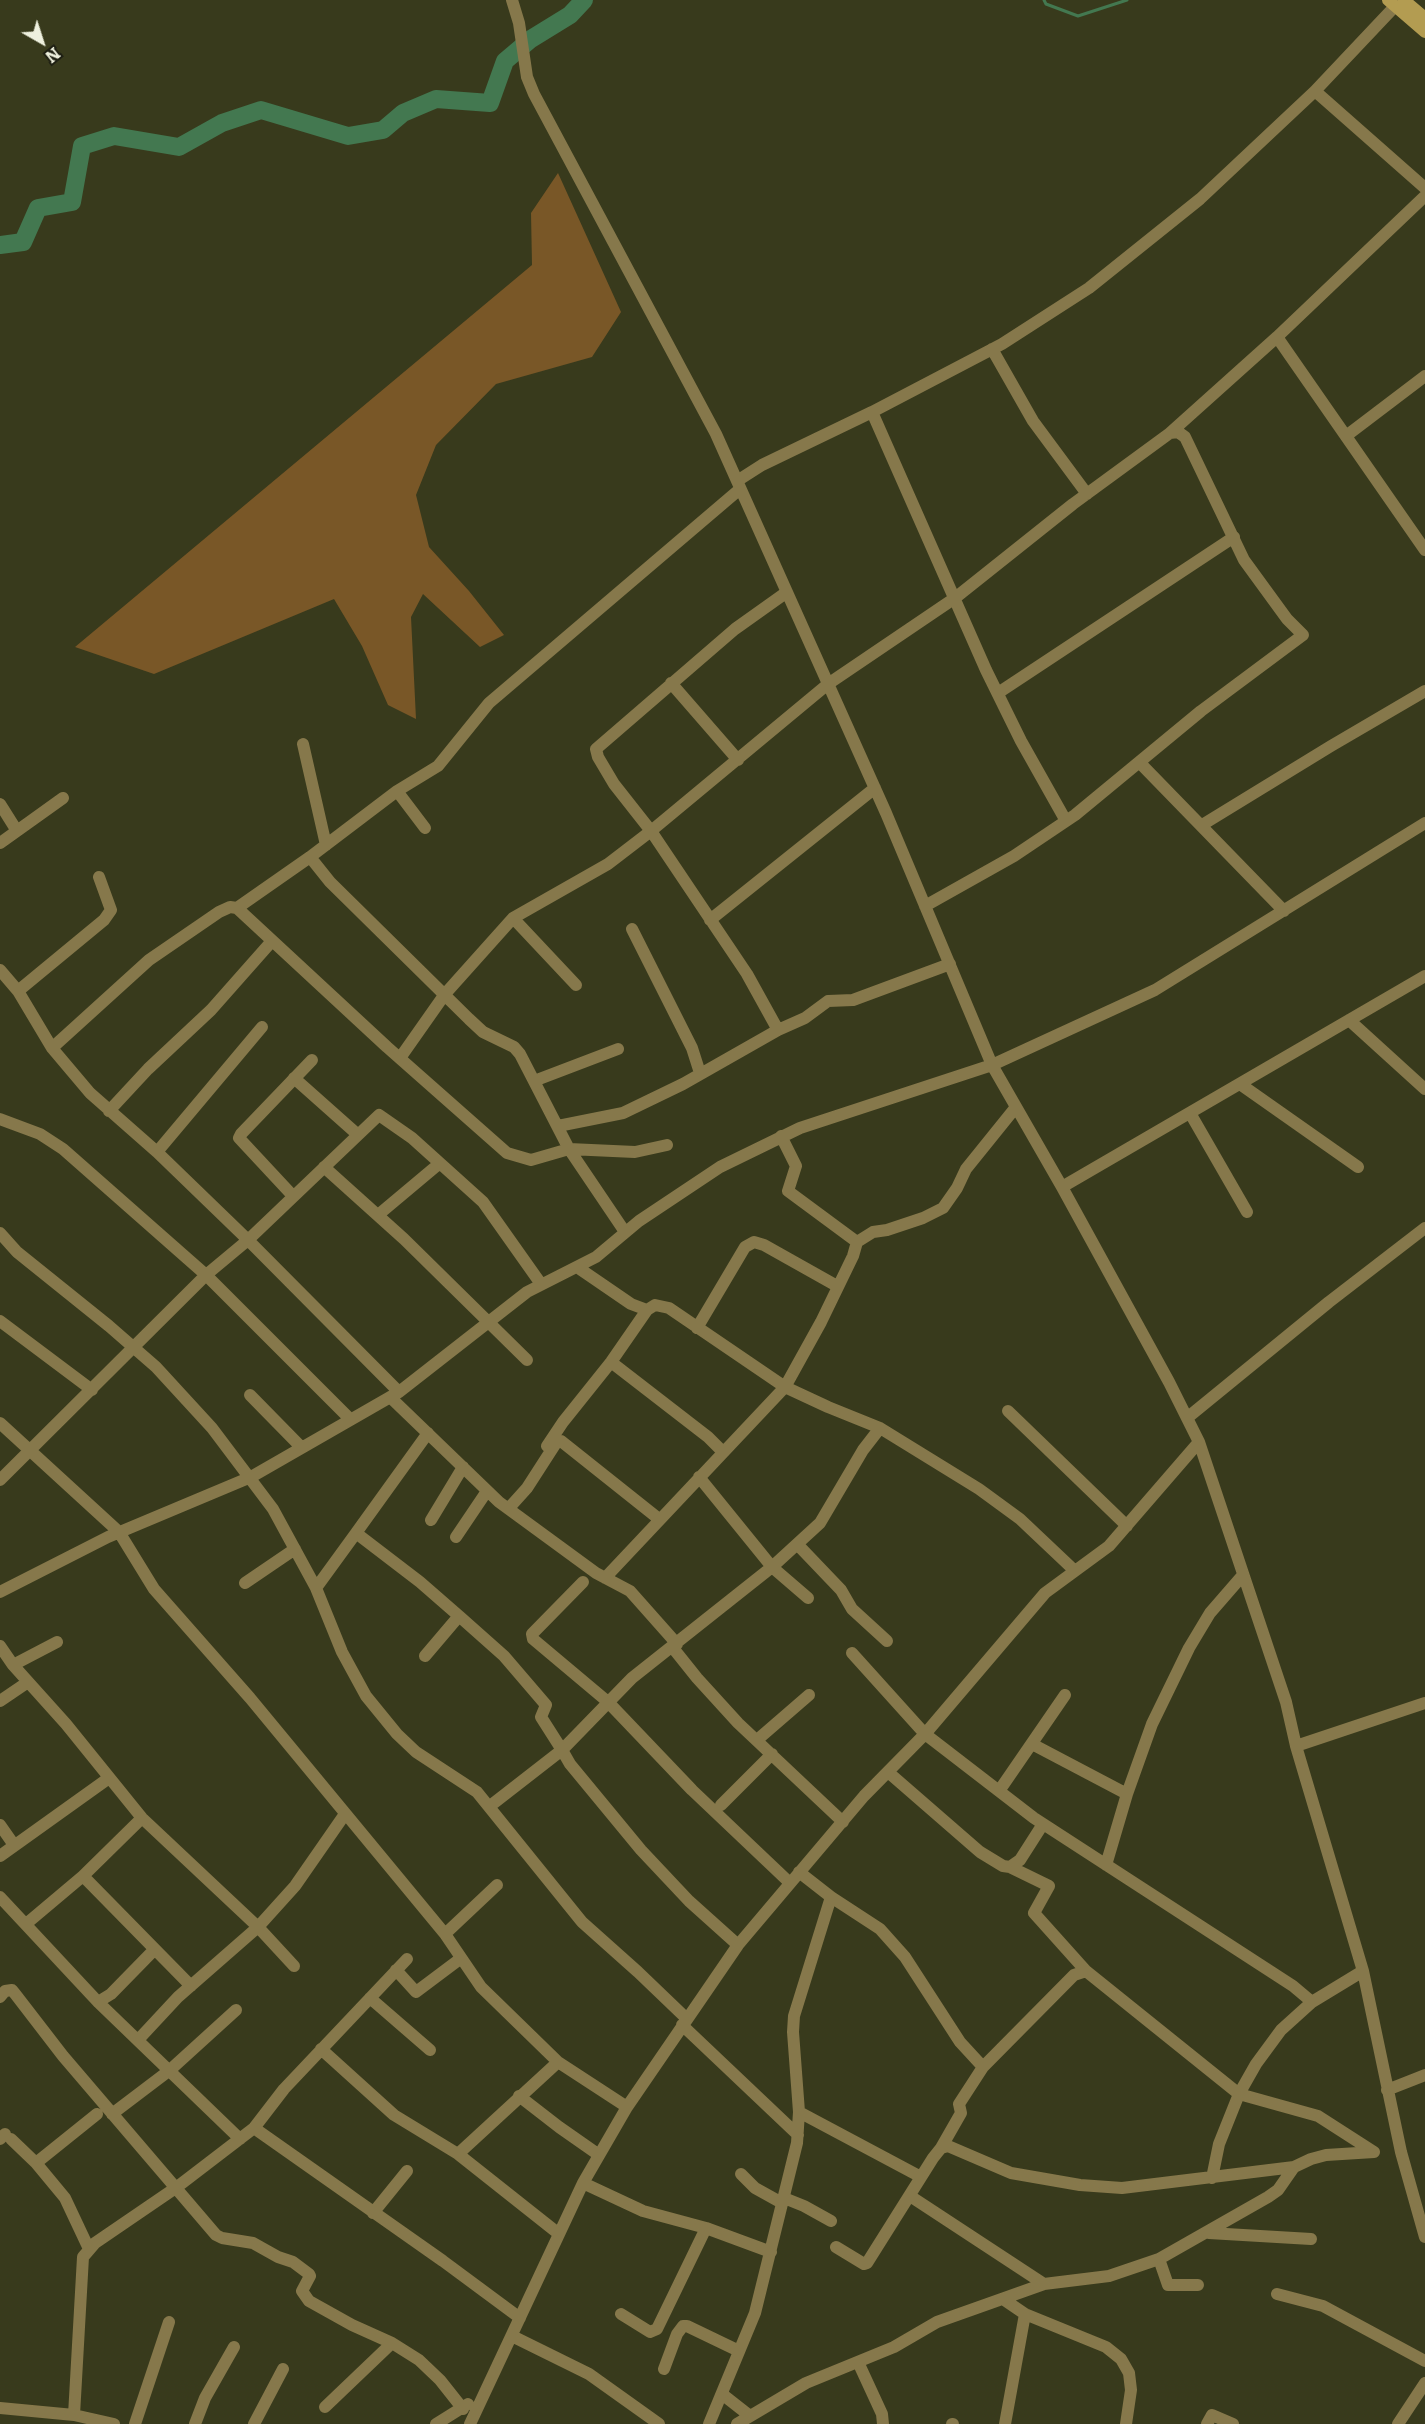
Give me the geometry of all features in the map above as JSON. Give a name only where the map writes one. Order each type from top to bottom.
[{"type":"main road","points":[[1397,2],[1425,18]]},
{"type":"main road","points":[[1397,2],[1425,32]]},
{"type":"street","points":[[512,0],[519,23],[527,77],[534,94],[716,434],[875,788],[992,1065],[1062,1187],[1199,1442],[1286,1702],[1296,1746],[1363,1971],[1401,2152],[1425,2237]]},
{"type":"street","points":[[237,908],[310,857],[397,791],[438,765],[489,703],[566,640],[762,465],[992,350],[1098,281],[1200,199],[1315,91],[1397,2]]},
{"type":"street","points":[[1315,91],[1425,188]]},
{"type":"street","points":[[400,1058],[445,994],[513,918],[608,864],[738,760],[828,684],[955,598],[1087,494],[1170,433],[1277,337],[1425,196]]},
{"type":"street","points":[[1277,337],[1425,550]]},
{"type":"street","points":[[992,350],[1034,421],[1087,494]]},
{"type":"street","points":[[1346,436],[1425,376]]},
{"type":"street","points":[[872,412],[998,693],[1021,741],[1066,820]]},
{"type":"street","points":[[925,906],[1014,856],[1066,820],[1140,763],[1201,711],[1303,635],[1287,619],[1244,560],[1185,437],[1178,432],[1170,433]]},
{"type":"street","points":[[998,693],[1234,537]]},
{"type":"street","points":[[778,1030],[747,974],[651,831],[614,784],[598,757],[596,749],[735,629],[787,592]]},
{"type":"street","points":[[671,683],[738,760]]},
{"type":"street","points":[[1202,825],[1330,746],[1425,692]]},
{"type":"street","points":[[303,744],[326,845]]},
{"type":"street","points":[[1140,763],[1284,911]]},
{"type":"street","points":[[710,920],[875,788]]},
{"type":"street","points":[[397,791],[425,828]]},
{"type":"street","points":[[0,843],[63,798]]},
{"type":"street","points":[[0,804],[17,831]]},
{"type":"street","points":[[0,1592],[119,1532],[251,1476],[394,1394],[487,1321],[541,1284],[577,1267],[609,1248],[625,1232],[720,1167],[800,1128],[992,1065],[1155,990],[1425,823]]},
{"type":"street","points":[[310,857],[330,882],[483,1032],[514,1047],[520,1054],[569,1149],[625,1232]]},
{"type":"street","points":[[18,991],[104,920],[111,910],[99,877]]},
{"type":"street","points":[[52,1048],[149,960],[219,912],[230,907],[237,908],[507,1153],[531,1160],[569,1149],[635,1152],[667,1145]]},
{"type":"street","points":[[513,918],[576,985]]},
{"type":"street","points":[[632,929],[692,1048],[700,1073]]},
{"type":"street","points":[[109,1111],[211,1010],[272,941]]},
{"type":"street","points":[[558,1126],[622,1113],[683,1084],[778,1030],[805,1018],[828,1001],[853,1000],[950,964]]},
{"type":"street","points":[[0,970],[18,991],[52,1048],[109,1111],[157,1152],[248,1240],[428,1433],[487,1491],[605,1578],[630,1591],[675,1646],[697,1678],[757,1740],[843,1821]]},
{"type":"street","points":[[1062,1187],[1425,976]]},
{"type":"street","points":[[1349,1020],[1425,1089]]},
{"type":"street","points":[[157,1152],[262,1027]]},
{"type":"street","points":[[534,1081],[618,1049]]},
{"type":"street","points":[[293,1196],[239,1138],[312,1060]]},
{"type":"street","points":[[294,1078],[357,1134]]},
{"type":"street","points":[[1240,1084],[1358,1167]]},
{"type":"street","points":[[605,1578],[785,1387],[821,1322],[853,1256],[857,1242],[873,1232],[887,1230],[923,1218],[943,1208],[957,1188],[966,1169],[1016,1107]]},
{"type":"street","points":[[1190,1113],[1247,1212]]},
{"type":"street","points":[[0,1480],[206,1275],[248,1240],[379,1115],[412,1138],[483,1202],[541,1284]]},
{"type":"street","points":[[0,1119],[40,1134],[63,1149],[206,1275],[350,1419]]},
{"type":"street","points":[[781,1136],[796,1166],[788,1191],[857,1242]]},
{"type":"street","points":[[378,1215],[440,1163]]},
{"type":"street","points":[[324,1167],[378,1215],[527,1360]]},
{"type":"street","points":[[1187,1418],[1329,1302],[1425,1228]]},
{"type":"street","points":[[0,1233],[17,1252],[156,1367],[212,1428],[251,1476],[273,1509],[316,1588],[342,1652],[366,1696],[397,1734],[416,1752],[477,1791],[582,1922],[638,1972],[798,2135]]},
{"type":"street","points":[[697,1328],[745,1247],[754,1242],[764,1245],[837,1286]]},
{"type":"street","points":[[577,1267],[614,1294],[647,1310]]},
{"type":"street","points":[[546,1447],[611,1362],[647,1310],[655,1305],[669,1308],[785,1387],[880,1428],[979,1489],[1020,1519],[1075,1570]]},
{"type":"street","points":[[0,1321],[92,1390]]},
{"type":"street","points":[[611,1362],[708,1437],[723,1452]]},
{"type":"street","points":[[250,1395],[301,1447]]},
{"type":"street","points":[[1008,1411],[1127,1526]]},
{"type":"street","points":[[0,1423],[119,1532],[154,1589],[250,1698],[445,1934],[481,1987],[558,2062],[627,2107]]},
{"type":"street","points":[[490,1806],[562,1750],[632,1678],[675,1646],[798,1545],[820,1523],[863,1450],[880,1428]]},
{"type":"street","points":[[316,1588],[428,1433]]},
{"type":"street","points":[[509,1508],[527,1488],[556,1443],[561,1441],[659,1519]]},
{"type":"street","points":[[470,2424],[559,2234],[599,2155],[627,2107],[738,1945],[843,1821],[925,1734],[1045,1593],[1109,1546],[1199,1442]]},
{"type":"street","points":[[431,1520],[463,1467]]},
{"type":"street","points":[[699,1477],[772,1567],[807,1598]]},
{"type":"street","points":[[456,1536],[487,1491]]},
{"type":"street","points":[[356,1533],[420,1582],[504,1656],[546,1705],[541,1718],[570,1764],[641,1850],[689,1901],[738,1945]]},
{"type":"street","points":[[798,1545],[841,1590],[852,1609],[887,1641]]},
{"type":"street","points":[[245,1583],[295,1549]]},
{"type":"street","points":[[1106,1865],[1127,1794],[1152,1724],[1189,1648],[1210,1613],[1243,1575]]},
{"type":"street","points":[[583,1582],[532,1634],[533,1638],[608,1702],[699,1797],[790,1883]]},
{"type":"street","points":[[425,1656],[459,1616]]},
{"type":"street","points":[[13,1665],[57,1642]]},
{"type":"street","points":[[0,1646],[13,1665],[142,1818],[258,1928],[294,1966]]},
{"type":"street","points":[[852,1653],[925,1734],[999,1791],[1043,1824],[1284,1980],[1312,2002]]},
{"type":"street","points":[[0,1701],[28,1682]]},
{"type":"street","points":[[757,1740],[809,1695]]},
{"type":"street","points":[[999,1791],[1065,1695]]},
{"type":"street","points":[[1296,1746],[1425,1704]]},
{"type":"street","points":[[1032,1743],[1127,1794]]},
{"type":"street","points":[[721,1805],[772,1754]]},
{"type":"street","points":[[888,1772],[980,1852],[1003,1866],[1010,1867],[1049,1886],[1034,1912],[1086,1971],[1239,2094],[1318,2116],[1374,2152],[1326,2155],[1311,2158],[1294,2167],[1122,2188],[1080,2185],[1011,2173],[948,2146],[941,2148]]},
{"type":"street","points":[[0,1856],[109,1778]]},
{"type":"street","points":[[138,2040],[191,1986],[258,1928],[295,1886],[345,1814]]},
{"type":"street","points":[[26,1924],[83,1876],[142,1818]]},
{"type":"street","points":[[1010,1867],[1020,1860],[1043,1824]]},
{"type":"street","points":[[0,1825],[14,1845]]},
{"type":"street","points":[[800,1872],[831,1897],[880,1929],[905,1957],[960,2042],[983,2067]]},
{"type":"street","points":[[83,1876],[191,1986]]},
{"type":"street","points":[[445,1934],[497,1885]]},
{"type":"street","points":[[0,1897],[98,2002],[240,2139]]},
{"type":"street","points":[[709,2424],[755,2313],[771,2252],[798,2135],[794,2016],[831,1897]]},
{"type":"street","points":[[98,2002],[111,1994],[154,1950]]},
{"type":"street","points":[[74,2415],[83,2256],[89,2249],[177,2187],[254,2128],[284,2089],[407,1959]]},
{"type":"street","points":[[396,1970],[416,1992],[460,1959]]},
{"type":"street","points":[[836,2247],[854,2259],[867,2263],[941,2148],[961,2113],[959,2104],[983,2067],[1074,1975],[1086,1971]]},
{"type":"street","points":[[1212,2178],[1220,2144],[1239,2094],[1256,2064],[1281,2030],[1312,2002],[1363,1971]]},
{"type":"street","points":[[0,1997],[5,1991],[12,1990],[63,2056],[216,2235],[236,2242],[253,2243],[278,2257],[293,2262],[309,2274],[302,2291],[309,2301],[352,2325],[392,2343],[426,2367],[463,2409]]},
{"type":"street","points":[[370,1998],[430,2050]]},
{"type":"street","points":[[112,2114],[170,2070],[236,2010]]},
{"type":"street","points":[[321,2049],[394,2115],[458,2154],[559,2234]]},
{"type":"street","points":[[458,2154],[558,2062]]},
{"type":"street","points":[[1388,2090],[1425,2075]]},
{"type":"street","points":[[519,2096],[599,2155]]},
{"type":"street","points":[[799,2112],[921,2177]]},
{"type":"street","points":[[36,2163],[97,2114]]},
{"type":"street","points":[[254,2128],[520,2318]]},
{"type":"street","points":[[5,2137],[36,2163],[65,2198],[89,2249]]},
{"type":"street","points":[[737,2424],[806,2383],[894,2347],[937,2322],[1044,2284],[1109,2276],[1159,2259],[1208,2233],[1278,2190],[1294,2167]]},
{"type":"street","points":[[373,2213],[407,2170]]},
{"type":"street","points":[[741,2174],[755,2188],[804,2206],[831,2221]]},
{"type":"street","points":[[584,2183],[643,2211],[706,2228],[771,2252]]},
{"type":"street","points":[[909,2196],[1044,2284]]},
{"type":"street","points":[[621,2314],[650,2332],[657,2329],[706,2228]]},
{"type":"street","points":[[1208,2233],[1311,2239]]},
{"type":"street","points":[[1159,2259],[1168,2285],[1198,2286]]},
{"type":"street","points":[[1277,2294],[1323,2307],[1425,2361]]},
{"type":"street","points":[[1003,2299],[1025,2314],[1106,2346],[1121,2359],[1129,2373],[1131,2390],[1126,2424]]},
{"type":"street","points":[[1005,2424],[1025,2314]]},
{"type":"street","points":[[135,2424],[169,2322]]},
{"type":"street","points":[[664,2369],[677,2334],[683,2326],[739,2351]]},
{"type":"street","points":[[512,2336],[589,2374],[659,2424]]},
{"type":"street","points":[[325,2407],[392,2343]]},
{"type":"street","points":[[195,2424],[205,2398],[234,2347]]},
{"type":"street","points":[[858,2361],[882,2414],[883,2424]]},
{"type":"street","points":[[254,2424],[283,2369]]},
{"type":"street","points":[[1398,2424],[1425,2383]]},
{"type":"street","points":[[436,2424],[463,2409],[487,2388]]},
{"type":"street","points":[[722,2394],[750,2416]]},
{"type":"street","points":[[0,2408],[74,2415],[114,2424]]},
{"type":"street","points":[[1208,2424],[1212,2415],[1233,2424]]},
{"type":"shaded area","points":[[558,173],[621,312],[592,357],[496,384],[436,445],[416,495],[429,547],[469,591],[504,635],[480,647],[423,594],[411,617],[416,719],[388,705],[362,646],[334,599],[154,674],[75,647],[532,265],[531,213]]},
{"type":"waterway","points":[[0,245],[23,242],[38,208],[72,202],[82,146],[114,136],[179,147],[222,123],[261,110],[348,136],[383,130],[403,113],[436,99],[490,103],[505,61],[531,39],[570,15],[584,0]]},
{"type":"waterway","points":[[1044,0],[1046,4],[1078,16],[1127,0]]}]
